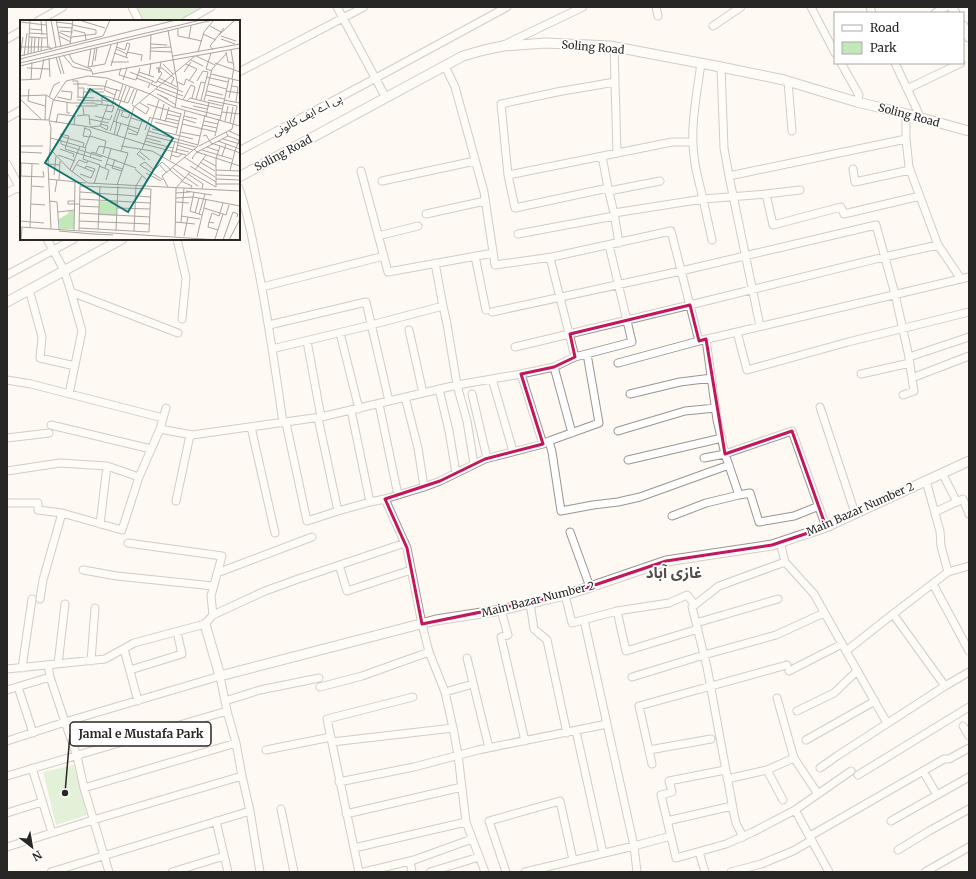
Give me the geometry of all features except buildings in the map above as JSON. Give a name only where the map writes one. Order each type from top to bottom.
[{"type":"street","points":[[40,20],[63,7]]},
{"type":"street","points":[[132,7],[138,20]]},
{"type":"street","points":[[188,20],[211,7]]},
{"type":"street","points":[[337,7],[386,98]]},
{"type":"street","points":[[240,71],[364,7]]},
{"type":"street","name":"پی اے ایف کالونی","points":[[240,150],[507,7]]},
{"type":"street","points":[[503,46],[583,7]]},
{"type":"street","points":[[656,7],[658,16]]},
{"type":"street","points":[[712,26],[741,7]]},
{"type":"street","points":[[811,7],[834,51]]},
{"type":"street","points":[[936,12],[946,7]]},
{"type":"street","points":[[964,28],[969,37]]},
{"type":"street","points":[[7,38],[20,32]]},
{"type":"street","name":"Soling Road","points":[[240,176],[464,56],[503,46],[546,43],[614,47],[702,63],[788,81],[857,102],[969,131]]},
{"type":"street","points":[[614,47],[617,153]]},
{"type":"street","points":[[702,63],[694,112],[693,142],[694,157],[712,240]]},
{"type":"street","points":[[841,64],[859,95],[857,102]]},
{"type":"street","points":[[895,64],[918,112],[918,117]]},
{"type":"street","points":[[907,89],[960,64]]},
{"type":"street","points":[[445,66],[455,87],[484,192],[495,265],[550,258],[671,231],[690,305],[703,340],[712,378],[725,454],[739,495]]},
{"type":"street","points":[[721,67],[724,148],[728,176],[760,326]]},
{"type":"street","points":[[788,81],[792,131]]},
{"type":"street","points":[[615,82],[501,104],[508,175],[515,208],[608,189],[660,181]]},
{"type":"street","points":[[7,118],[20,111]]},
{"type":"street","points":[[908,114],[906,121],[906,139],[909,167],[938,245],[961,279]]},
{"type":"street","points":[[728,176],[906,139]]},
{"type":"street","points":[[508,175],[672,142],[693,142]]},
{"type":"street","points":[[602,156],[619,242]]},
{"type":"street","points":[[382,181],[476,161]]},
{"type":"street","points":[[7,164],[20,188],[7,193]]},
{"type":"street","points":[[853,169],[855,182],[910,170]]},
{"type":"street","points":[[361,171],[388,272],[493,253]]},
{"type":"street","points":[[518,234],[703,199],[800,190]]},
{"type":"street","points":[[240,191],[245,206],[262,287],[284,423],[307,521],[424,487],[440,481],[487,458],[546,443],[599,423],[587,354]]},
{"type":"street","points":[[766,194],[773,225],[841,207],[844,214],[920,196]]},
{"type":"street","points":[[426,214],[485,201]]},
{"type":"street","points":[[475,256],[489,311],[560,298],[682,271],[876,225],[895,294],[912,378],[914,391],[904,395]]},
{"type":"street","points":[[378,236],[418,226]]},
{"type":"street","points":[[48,240],[64,270],[72,292],[82,331],[69,394]]},
{"type":"street","points":[[7,275],[72,240]]},
{"type":"street","points":[[7,302],[120,240]]},
{"type":"street","points":[[177,240],[186,278],[182,318]]},
{"type":"street","points":[[160,429],[190,435],[319,418],[457,385],[554,367],[576,357],[632,342],[609,245]]},
{"type":"street","points":[[515,347],[938,245]]},
{"type":"street","points":[[262,287],[384,256]]},
{"type":"street","points":[[550,258],[576,357]]},
{"type":"street","points":[[435,263],[457,385],[467,421],[474,464]]},
{"type":"street","points":[[618,363],[760,326],[969,277]]},
{"type":"street","points":[[29,289],[42,337],[40,358],[75,366]]},
{"type":"street","points":[[72,292],[178,333]]},
{"type":"street","points":[[269,325],[366,302],[389,401]]},
{"type":"street","points":[[272,349],[443,306]]},
{"type":"street","points":[[737,332],[747,370],[902,328],[969,312]]},
{"type":"street","points":[[410,330],[423,393]]},
{"type":"street","points":[[340,333],[355,409],[370,502]]},
{"type":"street","points":[[861,374],[909,360],[969,337]]},
{"type":"street","points":[[307,341],[319,418],[338,511]]},
{"type":"street","points":[[912,378],[969,356]]},
{"type":"street","points":[[554,367],[572,433]]},
{"type":"street","points":[[521,374],[546,443],[552,452],[561,511],[640,497],[729,465]]},
{"type":"street","points":[[630,394],[680,382],[712,378]]},
{"type":"street","points":[[492,379],[513,451]]},
{"type":"street","points":[[7,380],[31,384],[163,418]]},
{"type":"street","points":[[439,389],[449,431],[456,473]]},
{"type":"street","points":[[472,394],[487,458]]},
{"type":"street","points":[[406,398],[418,448],[424,487]]},
{"type":"street","points":[[379,404],[398,495]]},
{"type":"street","points":[[820,407],[855,513]]},
{"type":"street","points":[[7,503],[38,503],[38,510],[62,513],[122,530],[140,477],[160,429],[166,408]]},
{"type":"street","points":[[618,431],[685,412],[716,408]]},
{"type":"street","points":[[51,425],[151,449]]},
{"type":"street","points":[[251,427],[275,532]]},
{"type":"street","points":[[704,458],[725,454],[792,431],[826,526]]},
{"type":"street","points":[[7,438],[48,433]]},
{"type":"street","points":[[176,501],[190,435]]},
{"type":"street","points":[[628,460],[722,438]]},
{"type":"street","name":"Main Bazar Number 2","points":[[220,676],[436,620],[501,610],[565,595],[666,561],[772,545],[826,526],[969,461]]},
{"type":"street","points":[[7,471],[60,464],[107,466],[140,477]]},
{"type":"street","points":[[100,524],[107,466]]},
{"type":"street","points":[[942,473],[957,502]]},
{"type":"street","points":[[926,480],[940,531],[941,546],[948,572]]},
{"type":"street","points":[[672,516],[706,502],[750,493],[759,522],[794,516],[819,506]]},
{"type":"street","points":[[385,499],[407,548],[429,652],[446,692],[458,755],[466,822],[485,872]]},
{"type":"street","points":[[934,512],[963,499],[969,514]]},
{"type":"street","points":[[40,599],[43,580],[62,513]]},
{"type":"street","points":[[570,532],[590,587]]},
{"type":"street","points":[[217,573],[312,537]]},
{"type":"street","points":[[780,542],[785,562],[814,594],[887,723]]},
{"type":"street","points":[[128,543],[222,556],[211,596],[213,615]]},
{"type":"street","points":[[7,669],[106,660],[134,643],[205,624],[213,615],[265,591],[405,543]]},
{"type":"street","points":[[743,837],[736,823],[732,806],[711,686],[692,607],[719,586],[785,562]]},
{"type":"street","points":[[339,565],[347,591],[411,570]]},
{"type":"street","points":[[846,651],[948,572],[969,566]]},
{"type":"street","points":[[83,570],[117,576],[214,586]]},
{"type":"street","points":[[932,584],[969,651]]},
{"type":"street","points":[[565,595],[572,622],[617,611],[669,603],[687,596],[695,605]]},
{"type":"street","points":[[22,668],[32,599]]},
{"type":"street","points":[[617,611],[626,651],[778,599]]},
{"type":"street","points":[[530,603],[534,629],[547,640],[567,733]]},
{"type":"street","points":[[58,664],[65,604]]},
{"type":"street","points":[[91,661],[94,608]]},
{"type":"street","points":[[501,610],[508,635],[501,637],[525,741]]},
{"type":"street","points":[[632,676],[776,635],[824,613]]},
{"type":"street","points":[[893,614],[945,686]]},
{"type":"street","points":[[584,620],[634,846],[636,872]]},
{"type":"street","points":[[205,624],[220,676],[227,711],[236,743],[250,811],[260,872]]},
{"type":"street","points":[[130,670],[182,654],[177,632]]},
{"type":"street","points":[[652,764],[639,706],[711,686],[788,668],[842,644]]},
{"type":"street","points":[[124,649],[138,701]]},
{"type":"street","points":[[320,687],[362,676],[429,652]]},
{"type":"street","points":[[467,658],[489,748]]},
{"type":"street","points":[[48,665],[50,677],[77,756],[84,788],[109,872]]},
{"type":"street","points":[[797,711],[834,693],[857,671]]},
{"type":"street","points":[[820,768],[887,723],[969,672]]},
{"type":"street","points":[[7,741],[65,722],[220,676]]},
{"type":"street","points":[[7,690],[50,677]]},
{"type":"street","points":[[225,701],[260,690],[319,678]]},
{"type":"street","points":[[446,692],[474,684]]},
{"type":"street","points":[[18,686],[33,733]]},
{"type":"street","points":[[358,872],[327,718],[413,698]]},
{"type":"street","points":[[777,698],[794,758],[818,794]]},
{"type":"street","points":[[806,740],[874,701]]},
{"type":"street","points":[[858,776],[969,707]]},
{"type":"street","points":[[7,776],[227,711]]},
{"type":"street","points":[[340,782],[414,767],[489,748],[607,724]]},
{"type":"street","points":[[963,726],[969,736]]},
{"type":"street","points":[[266,750],[331,739],[453,728]]},
{"type":"street","points":[[576,731],[603,853]]},
{"type":"street","points":[[649,750],[711,739]]},
{"type":"street","points":[[84,788],[236,743]]},
{"type":"street","points":[[731,872],[761,864],[793,851],[811,838],[923,771],[944,759],[949,759],[969,748]]},
{"type":"street","points":[[727,779],[767,770],[794,758]]},
{"type":"street","points":[[32,768],[52,833]]},
{"type":"street","points":[[725,770],[669,781],[672,792],[661,794],[676,858],[726,844],[743,837],[795,810],[851,771]]},
{"type":"street","points":[[767,770],[783,800]]},
{"type":"street","points":[[923,771],[937,795]]},
{"type":"street","points":[[7,847],[242,776]]},
{"type":"street","points":[[891,821],[969,777]]},
{"type":"street","points":[[346,814],[462,787]]},
{"type":"street","points":[[506,872],[489,821],[560,801],[573,860]]},
{"type":"street","points":[[7,813],[42,802]]},
{"type":"street","points":[[667,821],[732,806]]},
{"type":"street","points":[[281,809],[294,872]]},
{"type":"street","points":[[898,850],[969,809]]},
{"type":"street","points":[[795,810],[829,872]]},
{"type":"street","points":[[51,872],[250,811]]},
{"type":"street","points":[[216,822],[228,872]]},
{"type":"street","points":[[354,848],[466,822]]},
{"type":"street","points":[[525,872],[671,836]]},
{"type":"street","points":[[364,872],[410,861],[472,838]]},
{"type":"street","points":[[925,872],[969,847]]},
{"type":"street","points":[[700,852],[705,872]]},
{"type":"street","points":[[172,872],[224,856]]},
{"type":"street","points":[[430,872],[479,857]]},
{"type":"street","points":[[410,861],[412,872]]},
{"type":"highlighted area","points":[[690,305],[699,341],[706,339],[725,454],[792,431],[826,527],[772,545],[666,561],[565,595],[422,624],[407,548],[385,499],[440,481],[485,459],[543,444],[521,374],[554,367],[575,357],[570,334]]},
{"type":"green space","points":[[132,7],[209,7],[185,20],[138,20]]},
{"type":"green space","points":[[74,765],[87,815],[56,825],[43,772]]},
{"type":"place","name":"Jamal e Mustafa Park","points":[[65,793]]},
{"type":"district","name":"غازى آباد","points":[[674,572]]}]
